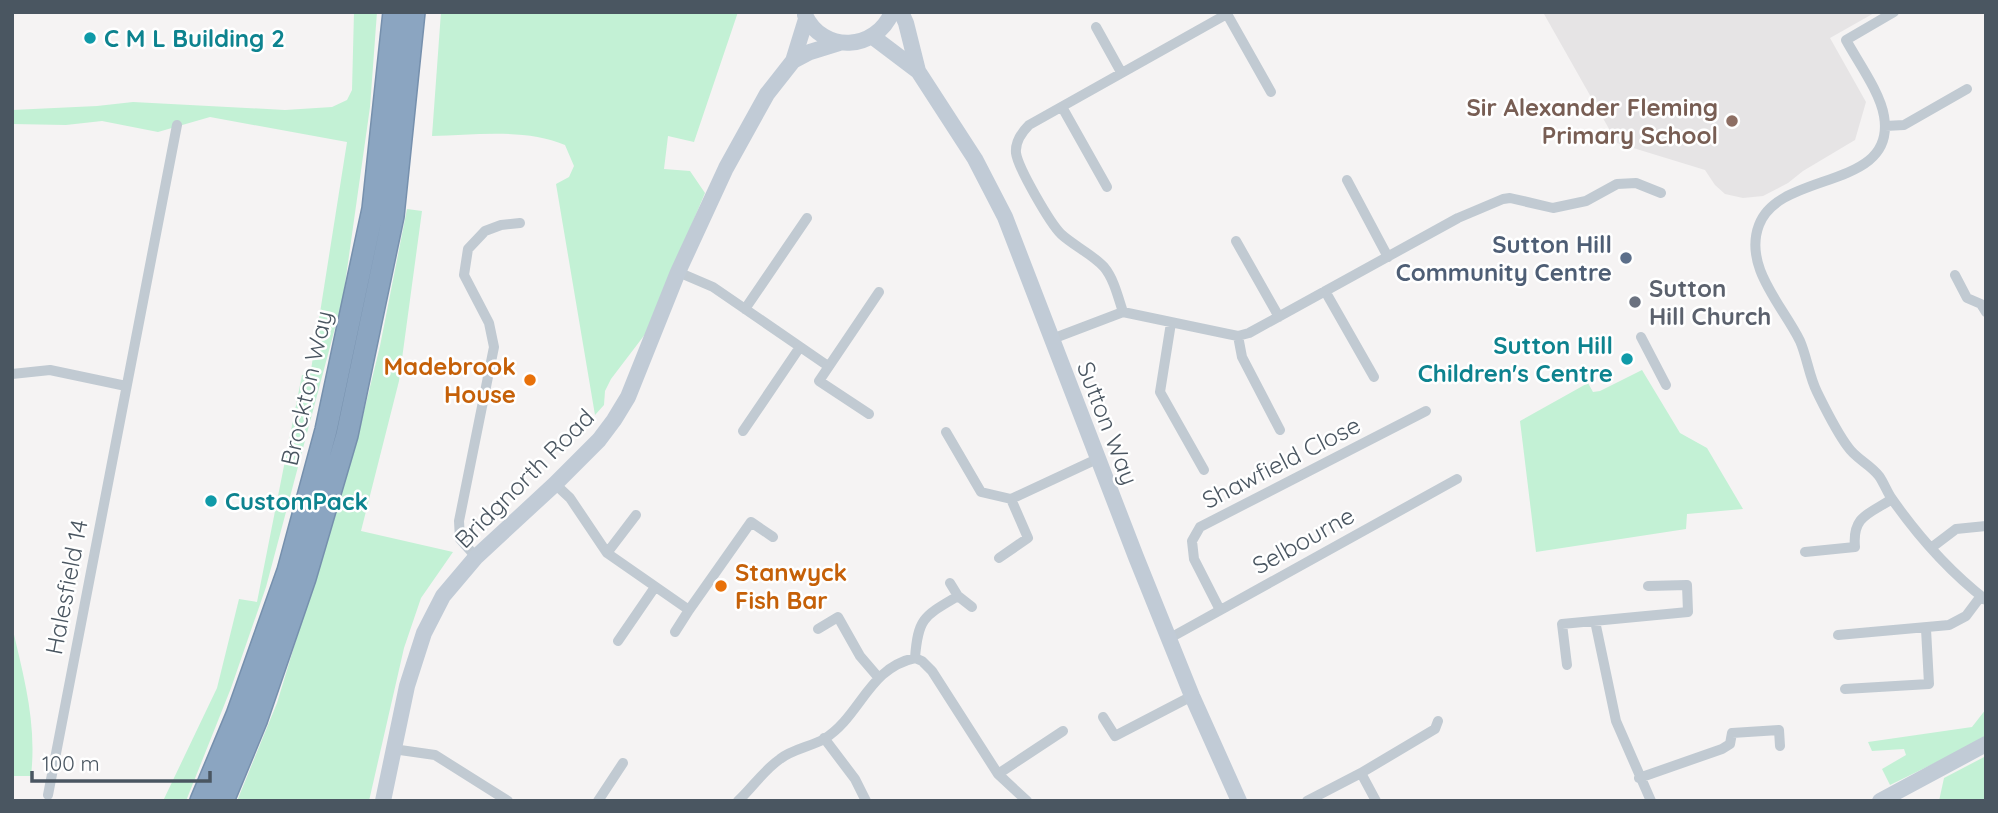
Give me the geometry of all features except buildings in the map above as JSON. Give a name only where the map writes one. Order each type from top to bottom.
[{"type":"highway","name":"Brockton Way","points":[[201,801],[237,715],[288,571],[326,430],[373,209],[394,12]]},
{"type":"highway","name":"Brockton Way","points":[[223,801],[256,721],[305,578],[347,435],[393,216],[414,12]]},
{"type":"street","points":[[805,15],[796,54],[873,37],[887,23],[892,12]]},
{"type":"street","name":"Sutton Way","points":[[901,12],[918,71],[975,159],[1005,217],[1097,459],[1192,696],[1239,801]]},
{"type":"street","points":[[1838,635],[1926,629],[1958,622],[1983,598],[1931,548],[1892,499],[1871,467],[1847,447],[1816,391],[1800,342],[1758,265],[1755,243],[1760,223],[1776,203],[1814,184],[1842,177],[1871,158],[1884,138],[1884,114],[1879,100],[1846,40],[1894,12]]},
{"type":"street","points":[[1123,312],[1116,290],[1104,268],[1058,231],[1021,168],[1016,155],[1017,145],[1025,130],[1121,72],[1227,14],[1270,92]]},
{"type":"street","points":[[805,15],[818,33],[839,43]]},
{"type":"street","points":[[1096,27],[1121,72]]},
{"type":"street","name":"Sutton Way","points":[[873,37],[918,71]]},
{"type":"street","name":"Bridgnorth Road","points":[[383,801],[407,686],[424,633],[443,596],[476,557],[555,484],[614,420],[628,397],[678,272],[726,167],[767,94],[796,54]]},
{"type":"street","points":[[1885,126],[1904,125],[1967,89]]},
{"type":"street","points":[[1062,107],[1107,187]]},
{"type":"street","name":"Halesfield 14","points":[[48,795],[177,125]]},
{"type":"street","points":[[1348,180],[1388,257]]},
{"type":"street","points":[[1052,340],[1123,312],[1238,336],[1279,317],[1470,212],[1503,200],[1510,198],[1560,208],[1586,201],[1617,184],[1636,183],[1661,193]]},
{"type":"street","points":[[745,309],[807,218]]},
{"type":"street","points":[[476,557],[460,539],[459,521],[494,347],[489,323],[464,275],[468,249],[485,231],[501,225],[520,223]]},
{"type":"street","points":[[1236,241],[1279,317]]},
{"type":"street","points":[[678,272],[713,287],[828,366]]},
{"type":"street","points":[[1955,275],[1967,298],[1981,304],[1986,312]]},
{"type":"street","points":[[1325,291],[1374,377]]},
{"type":"street","points":[[869,414],[819,381],[879,292]]},
{"type":"street","points":[[1171,323],[1160,392],[1204,470]]},
{"type":"street","points":[[1238,336],[1242,357],[1280,430]]},
{"type":"street","points":[[1641,337],[1667,385]]},
{"type":"street","points":[[743,431],[800,347]]},
{"type":"street","points":[[12,374],[50,370],[126,386]]},
{"type":"street","name":"Shawfield Close","points":[[1220,610],[1194,559],[1192,541],[1200,527],[1426,411]]},
{"type":"street","points":[[946,432],[981,492],[1011,499],[1097,459]]},
{"type":"street","name":"Selbourne","points":[[1170,638],[1457,479]]},
{"type":"street","points":[[555,484],[570,498],[607,553],[688,610]]},
{"type":"street","points":[[999,558],[1028,538],[1011,499]]},
{"type":"street","points":[[1805,552],[1855,547],[1856,524],[1892,499]]},
{"type":"street","points":[[607,553],[636,516]]},
{"type":"street","points":[[675,632],[751,522],[772,537]]},
{"type":"street","points":[[1931,548],[1956,529],[1986,526]]},
{"type":"street","points":[[950,583],[958,596],[972,607]]},
{"type":"street","points":[[1567,665],[1562,624],[1688,612],[1687,585],[1647,586]]},
{"type":"street","points":[[618,640],[655,587]]},
{"type":"street","points":[[915,658],[917,631],[921,622],[958,596]]},
{"type":"street","points":[[818,629],[838,617],[870,671],[878,677]]},
{"type":"street","points":[[1595,621],[1616,720],[1651,801]]},
{"type":"street","points":[[1845,689],[1929,684],[1926,629]]},
{"type":"street","points":[[737,801],[776,761],[824,738],[846,719],[878,677],[895,663],[915,658],[932,671],[998,774],[1027,801]]},
{"type":"street","points":[[1103,717],[1115,736],[1192,696]]},
{"type":"street","points":[[1307,801],[1435,729],[1438,721]]},
{"type":"street","points":[[1639,778],[1722,749],[1730,744],[1732,733],[1779,730],[1780,746]]},
{"type":"street","points":[[998,774],[1063,731]]},
{"type":"street","points":[[824,738],[845,764],[866,801]]},
{"type":"street","points":[[1880,801],[1986,744]]},
{"type":"street","points":[[393,749],[435,755],[508,801]]},
{"type":"street","points":[[597,801],[623,763]]},
{"type":"street","points":[[1362,772],[1377,801]]},
{"type":"shaded area","name":"Sir Alexander Fleming Primary School","points":[[1876,12],[1830,38],[1866,102],[1855,140],[1763,196],[1743,198],[1725,194],[1705,170],[1617,143],[1544,14]]},
{"type":"green space","points":[[354,12],[377,12],[370,107],[343,298],[266,587],[231,688],[186,801],[163,801],[217,688],[239,599],[257,602],[302,375],[310,376],[347,142],[210,117],[158,132],[102,121],[66,125],[12,124],[12,110],[133,102],[285,110],[332,107],[347,100],[352,90]]},
{"type":"green space","points":[[441,12],[738,12],[694,142],[668,136],[664,169],[690,171],[705,193],[646,333],[611,379],[605,391],[604,405],[595,415],[556,184],[569,177],[574,166],[565,145],[533,136],[432,136]]},
{"type":"green space","points":[[407,209],[422,211],[399,381],[361,531],[453,552],[421,598],[404,648],[369,801],[237,801],[277,703],[358,436],[380,346]]},
{"type":"green space","points":[[1642,370],[1680,433],[1707,448],[1743,509],[1687,514],[1686,529],[1536,552],[1520,421],[1588,383],[1593,392],[1600,391]]},
{"type":"green space","points":[[12,626],[31,719],[31,776],[12,776]]},
{"type":"green space","points":[[1986,709],[1986,738],[1890,785],[1882,769],[1906,755],[1904,749],[1872,751],[1868,742],[1972,727]]},
{"type":"green space","points":[[1986,756],[1986,801],[1939,801],[1944,778]]},
{"type":"place","name":"C M L Building 2","points":[[90,38]]},
{"type":"place","name":"Sir Alexander Fleming Primary School","points":[[1732,121]]},
{"type":"place","name":"Sutton Hill Community Centre","points":[[1626,258]]},
{"type":"place","name":"Sutton Hill Church","points":[[1635,302]]},
{"type":"place","name":"Sutton Hill Children's Centre","points":[[1627,359]]},
{"type":"place","name":"Madebrook House","points":[[530,380]]},
{"type":"place","name":"CustomPack","points":[[211,501]]},
{"type":"place","name":"Stanwyck Fish Bar","points":[[721,586]]}]
